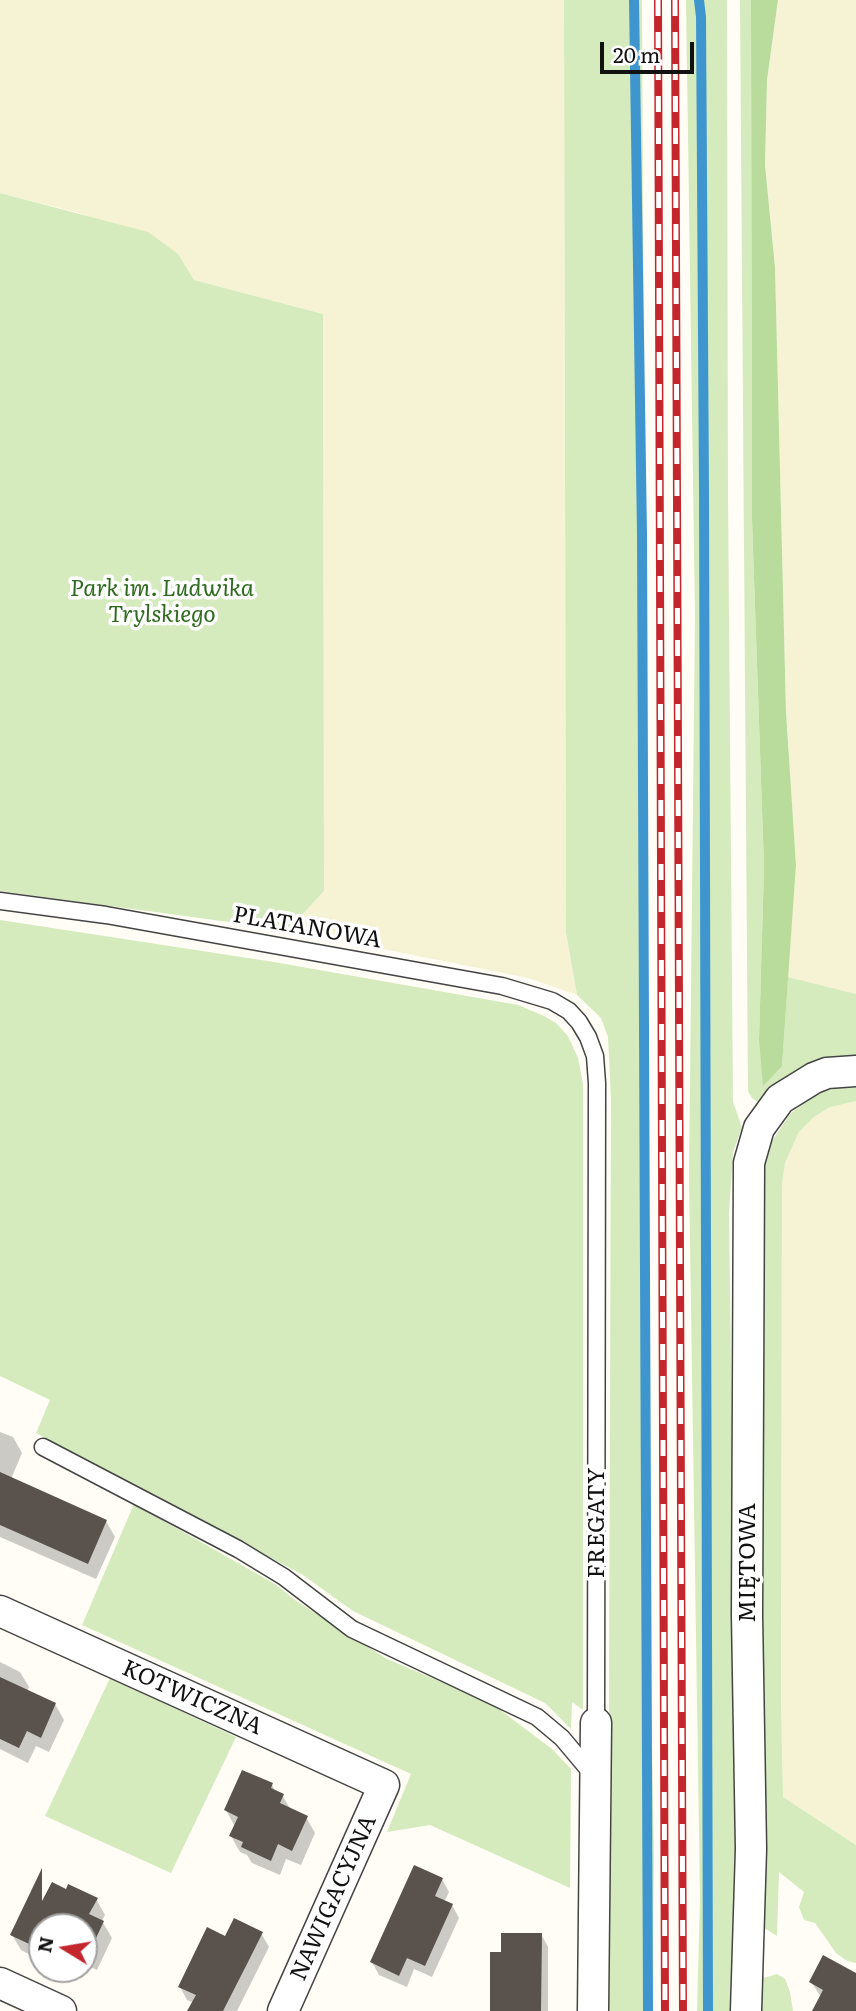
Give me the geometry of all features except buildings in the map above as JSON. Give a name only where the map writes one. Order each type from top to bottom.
[{"type":"street","name":"MIĘTOWA","points":[[746,2011],[751,1849],[747,1615],[748,1177],[755,1138],[765,1117],[780,1099],[800,1085],[827,1073],[856,1071]]},
{"type":"street","name":"KOTWICZNA","points":[[0,1611],[384,1785]]},
{"type":"street","name":"FREGATY","points":[[593,2011],[596,1723]]},
{"type":"street","name":"NAWIGACYJNA","points":[[283,2011],[384,1785]]},
{"type":"street","points":[[0,1983],[61,2011]]},
{"type":"lane","name":"PLATANOWA","points":[[0,901],[106,915],[502,986],[552,1000],[569,1011],[588,1037]]},
{"type":"lane","name":"FREGATY","points":[[588,1037],[595,1056],[597,1083],[596,1723]]},
{"type":"lane","points":[[43,1447],[238,1549],[284,1577],[352,1629],[537,1717],[562,1738],[595,1778]]},
{"type":"shaded area","points":[[0,0],[564,0],[566,933],[577,995],[528,978],[288,930],[324,891],[323,314],[194,280],[178,255],[83,214],[0,193]]},
{"type":"shaded area","points":[[778,0],[856,0],[856,994],[788,977],[796,865],[786,712],[775,267],[765,165],[767,80]]},
{"type":"shaded area","points":[[856,1101],[856,1845],[783,1797],[781,1698],[782,1184],[785,1163],[799,1132],[814,1117],[830,1107]]},
{"type":"green space","points":[[564,0],[642,0],[649,1567],[654,1862],[652,2011],[608,2011],[611,1099],[608,1037],[601,1018],[577,995],[566,933]]},
{"type":"green space","points":[[686,0],[727,0],[733,1102],[742,1127],[733,1152],[729,1214],[737,1815],[733,2011],[697,2011],[700,1899],[689,1176],[695,617]]},
{"type":"green space","points":[[740,0],[751,0],[752,520],[764,867],[759,1039],[782,1066],[788,977],[856,994],[856,1057],[821,1060],[800,1068],[781,1082],[760,1104],[748,1091]]},
{"type":"green space","points":[[751,0],[778,0],[767,80],[765,165],[775,267],[786,712],[796,865],[782,1066],[763,1086],[759,1039],[764,867],[752,520]]},
{"type":"green space","name":"Park im. Ludwika Trylskiego","points":[[0,193],[148,232],[178,254],[194,280],[323,314],[324,891],[288,930],[0,891]]},
{"type":"green space","points":[[0,920],[274,962],[518,1005],[556,1023],[568,1036],[578,1058],[583,1084],[583,1710],[572,1702],[571,1729],[545,1703],[353,1611],[303,1575],[36,1433],[50,1400],[0,1376]]},
{"type":"green space","points":[[856,1085],[856,1101],[830,1107],[814,1117],[799,1132],[785,1163],[782,1184],[781,1698],[783,1797],[856,1845],[856,1963],[847,1961],[836,1953],[815,1923],[804,1920],[799,1907],[804,1892],[779,1872],[777,1936],[764,1928],[764,1791],[759,1614],[761,1175],[772,1141],[790,1114],[816,1094]]},
{"type":"green space","points":[[134,1504],[275,1584],[295,1600],[387,1659],[491,1703],[552,1749],[571,1769],[570,1888],[430,1825],[387,1832],[411,1774],[82,1625]]},
{"type":"green space","points":[[110,1678],[236,1737],[171,1873],[45,1816]]},
{"type":"green space","points":[[777,1974],[785,1979],[793,2011],[759,2011],[760,1979]]},
{"type":"waterway","points":[[634,0],[642,534],[648,2011]]},
{"type":"waterway","points":[[699,0],[704,490],[708,2011]]},
{"type":"railway","points":[[658,0],[665,2011]]},
{"type":"railway","points":[[675,0],[683,2011]]}]
